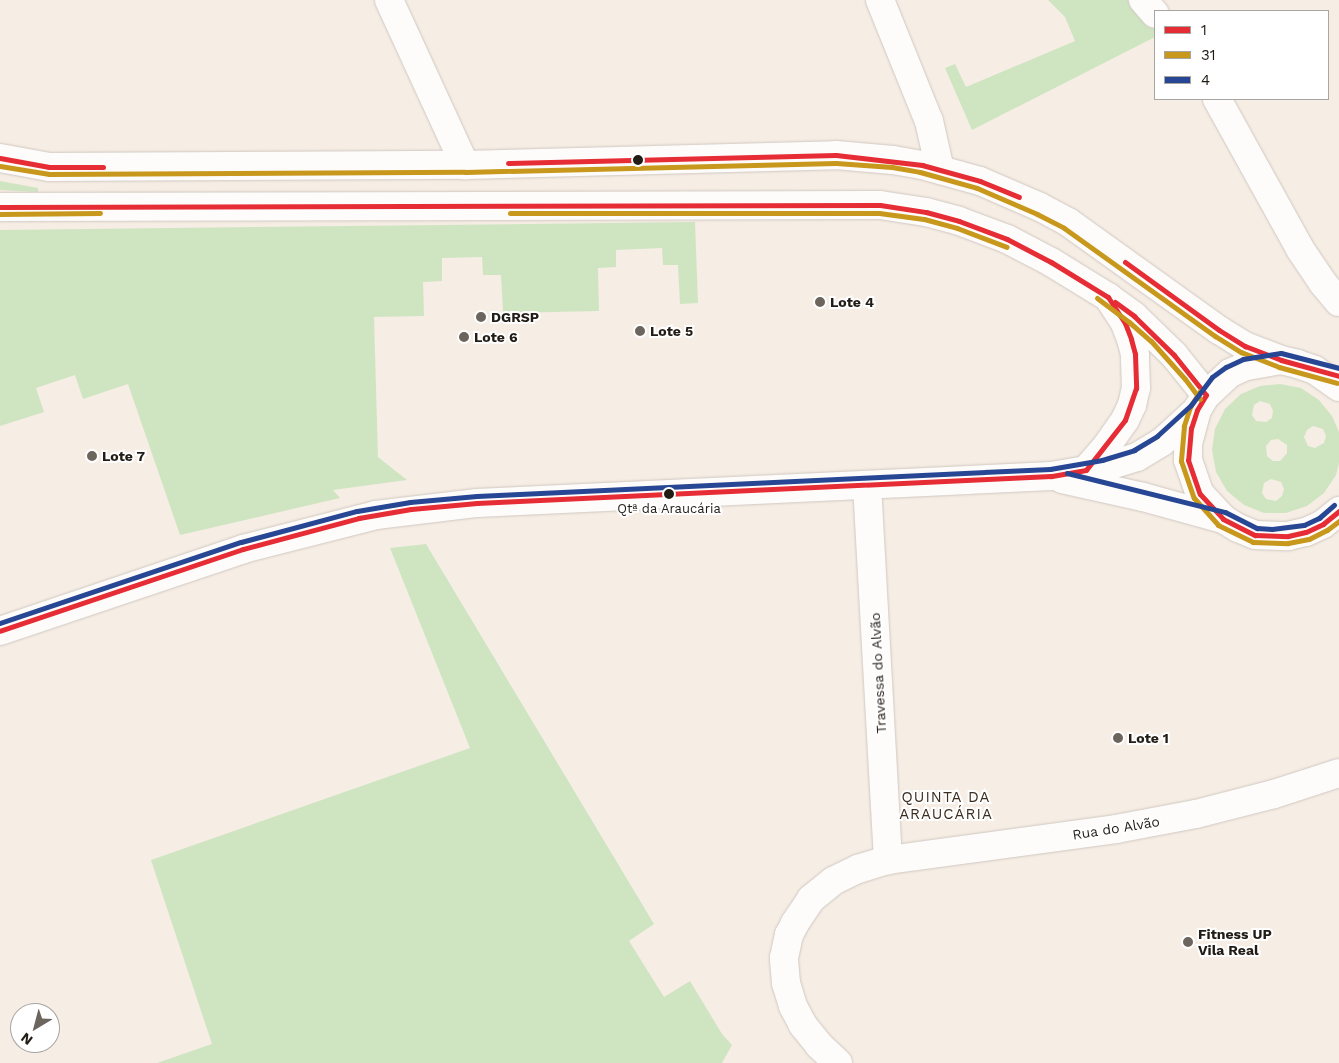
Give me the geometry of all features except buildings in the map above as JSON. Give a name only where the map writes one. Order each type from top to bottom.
[{"type":"street","points":[[389,0],[465,165]]},
{"type":"street","points":[[1143,0],[1154,13]]},
{"type":"street","points":[[880,5],[930,121],[940,170]]},
{"type":"street","points":[[1218,100],[1300,249],[1322,282],[1339,302]]},
{"type":"street","points":[[0,158],[49,167],[465,165],[836,154],[893,160],[940,170],[1007,191],[1068,222],[1219,330],[1245,346],[1281,360],[1327,372],[1339,387]]},
{"type":"street","points":[[0,207],[880,205],[926,212],[990,232],[1051,262],[1108,297],[1134,316],[1174,354],[1201,402],[1188,444],[1188,460],[1200,494],[1222,519]]},
{"type":"street","points":[[1086,470],[1106,447],[1125,420],[1132,405],[1136,388],[1135,354],[1131,339],[1125,323],[1108,297]]},
{"type":"street","points":[[0,631],[243,548],[359,518],[434,507],[1051,476],[1121,463],[1144,454],[1162,442],[1230,373],[1262,362],[1281,360]]},
{"type":"street","points":[[1051,476],[1143,497],[1222,519],[1238,528],[1255,534],[1288,536],[1306,532],[1323,524],[1339,511]]},
{"type":"street","name":"Travessa do Alvão","points":[[867,485],[888,860]]},
{"type":"street","name":"Rua do Alvão","points":[[838,1063],[819,1045],[803,1025],[792,1006],[785,971],[786,947],[795,923],[811,899],[833,881],[858,869],[888,860],[1145,824],[1249,801],[1339,773]]},
{"type":"green space","points":[[1048,0],[1128,0],[1154,28],[1154,38],[972,130],[945,68],[955,64],[966,87],[1075,41],[1065,17]]},
{"type":"green space","points":[[0,181],[38,188],[38,192],[0,190]]},
{"type":"green space","points":[[695,222],[698,303],[680,304],[678,265],[663,265],[662,248],[616,250],[616,267],[598,268],[599,311],[503,313],[501,275],[483,275],[482,257],[442,258],[442,281],[423,282],[424,316],[374,317],[378,457],[407,480],[333,490],[340,498],[180,535],[128,384],[83,399],[75,375],[36,388],[44,412],[0,426],[0,230]]},
{"type":"green space","points":[[1280,384],[1301,388],[1319,400],[1332,416],[1339,432],[1339,463],[1336,475],[1324,493],[1307,506],[1286,513],[1264,513],[1244,505],[1227,491],[1216,472],[1212,450],[1215,429],[1225,409],[1241,394],[1260,386]],"holes":[[[1260,401],[1270,404],[1273,411],[1272,418],[1266,422],[1256,421],[1252,415],[1254,405]],[[1313,426],[1323,429],[1326,436],[1324,443],[1315,448],[1308,446],[1304,437],[1307,430]],[[1278,439],[1287,445],[1287,453],[1280,461],[1273,461],[1267,456],[1266,446],[1271,440]],[[1271,479],[1281,482],[1284,489],[1282,496],[1276,501],[1266,499],[1262,493],[1264,483]]]},
{"type":"green space","points":[[426,544],[654,924],[629,941],[664,997],[690,981],[722,1034],[732,1045],[722,1063],[157,1063],[212,1044],[151,860],[470,748],[390,548]]},
{"type":"transit line","name":"1","points":[[508,163],[836,155],[922,165],[980,181],[1019,197]]},
{"type":"transit line","name":"1","points":[[0,158],[49,167],[103,167]]},
{"type":"transit line","name":"31","points":[[0,166],[49,174],[465,172],[836,163],[892,167],[920,172],[977,188],[1037,214],[1064,228],[1215,336],[1241,352],[1279,367],[1337,383]]},
{"type":"transit line","name":"1","points":[[0,207],[880,205],[926,212],[959,221],[1007,239],[1051,262],[1108,297],[1125,323],[1131,339],[1135,354],[1136,388],[1125,420],[1086,470],[1051,476],[477,503],[411,509],[359,518],[243,549],[0,631]]},
{"type":"transit line","name":"31","points":[[0,214],[100,213]]},
{"type":"transit line","name":"31","points":[[510,213],[879,213],[924,219],[957,228],[1007,247]]},
{"type":"transit line","name":"1","points":[[1125,262],[1219,330],[1245,346],[1281,360],[1339,376]]},
{"type":"transit line","name":"31","points":[[1097,298],[1151,341],[1200,399]]},
{"type":"transit line","name":"1","points":[[1115,302],[1134,316],[1174,355],[1206,395],[1197,410],[1191,428],[1188,460],[1200,494],[1223,519],[1255,535],[1288,536],[1306,532],[1323,524],[1339,511]]},
{"type":"transit line","name":"4","points":[[0,623],[241,542],[357,511],[410,502],[477,496],[1050,469],[1102,460],[1134,450],[1157,436],[1191,405],[1212,377],[1226,367],[1243,359],[1281,353],[1339,368]]},
{"type":"transit line","name":"31","points":[[1200,391],[1190,407],[1184,426],[1181,461],[1194,498],[1218,525],[1253,542],[1288,543],[1309,539],[1327,530],[1339,521]]},
{"type":"transit line","name":"4","points":[[1067,473],[1225,512],[1257,528],[1272,529],[1304,525],[1319,518],[1334,505]]},
{"type":"place","name":"Lote 4","points":[[820,302]]},
{"type":"place","name":"DGRSP","points":[[481,317]]},
{"type":"place","name":"Lote 5","points":[[640,331]]},
{"type":"place","name":"Lote 6","points":[[464,337]]},
{"type":"place","name":"Lote 7","points":[[92,456]]},
{"type":"place","name":"Qtª da Araucária","points":[[669,494]]},
{"type":"place","name":"Lote 1","points":[[1118,738]]},
{"type":"place","name":"Fitness UP Vila Real","points":[[1188,942]]},
{"type":"district","name":"QUINTA DA ARAUCÁRIA","points":[[946,806]]}]
